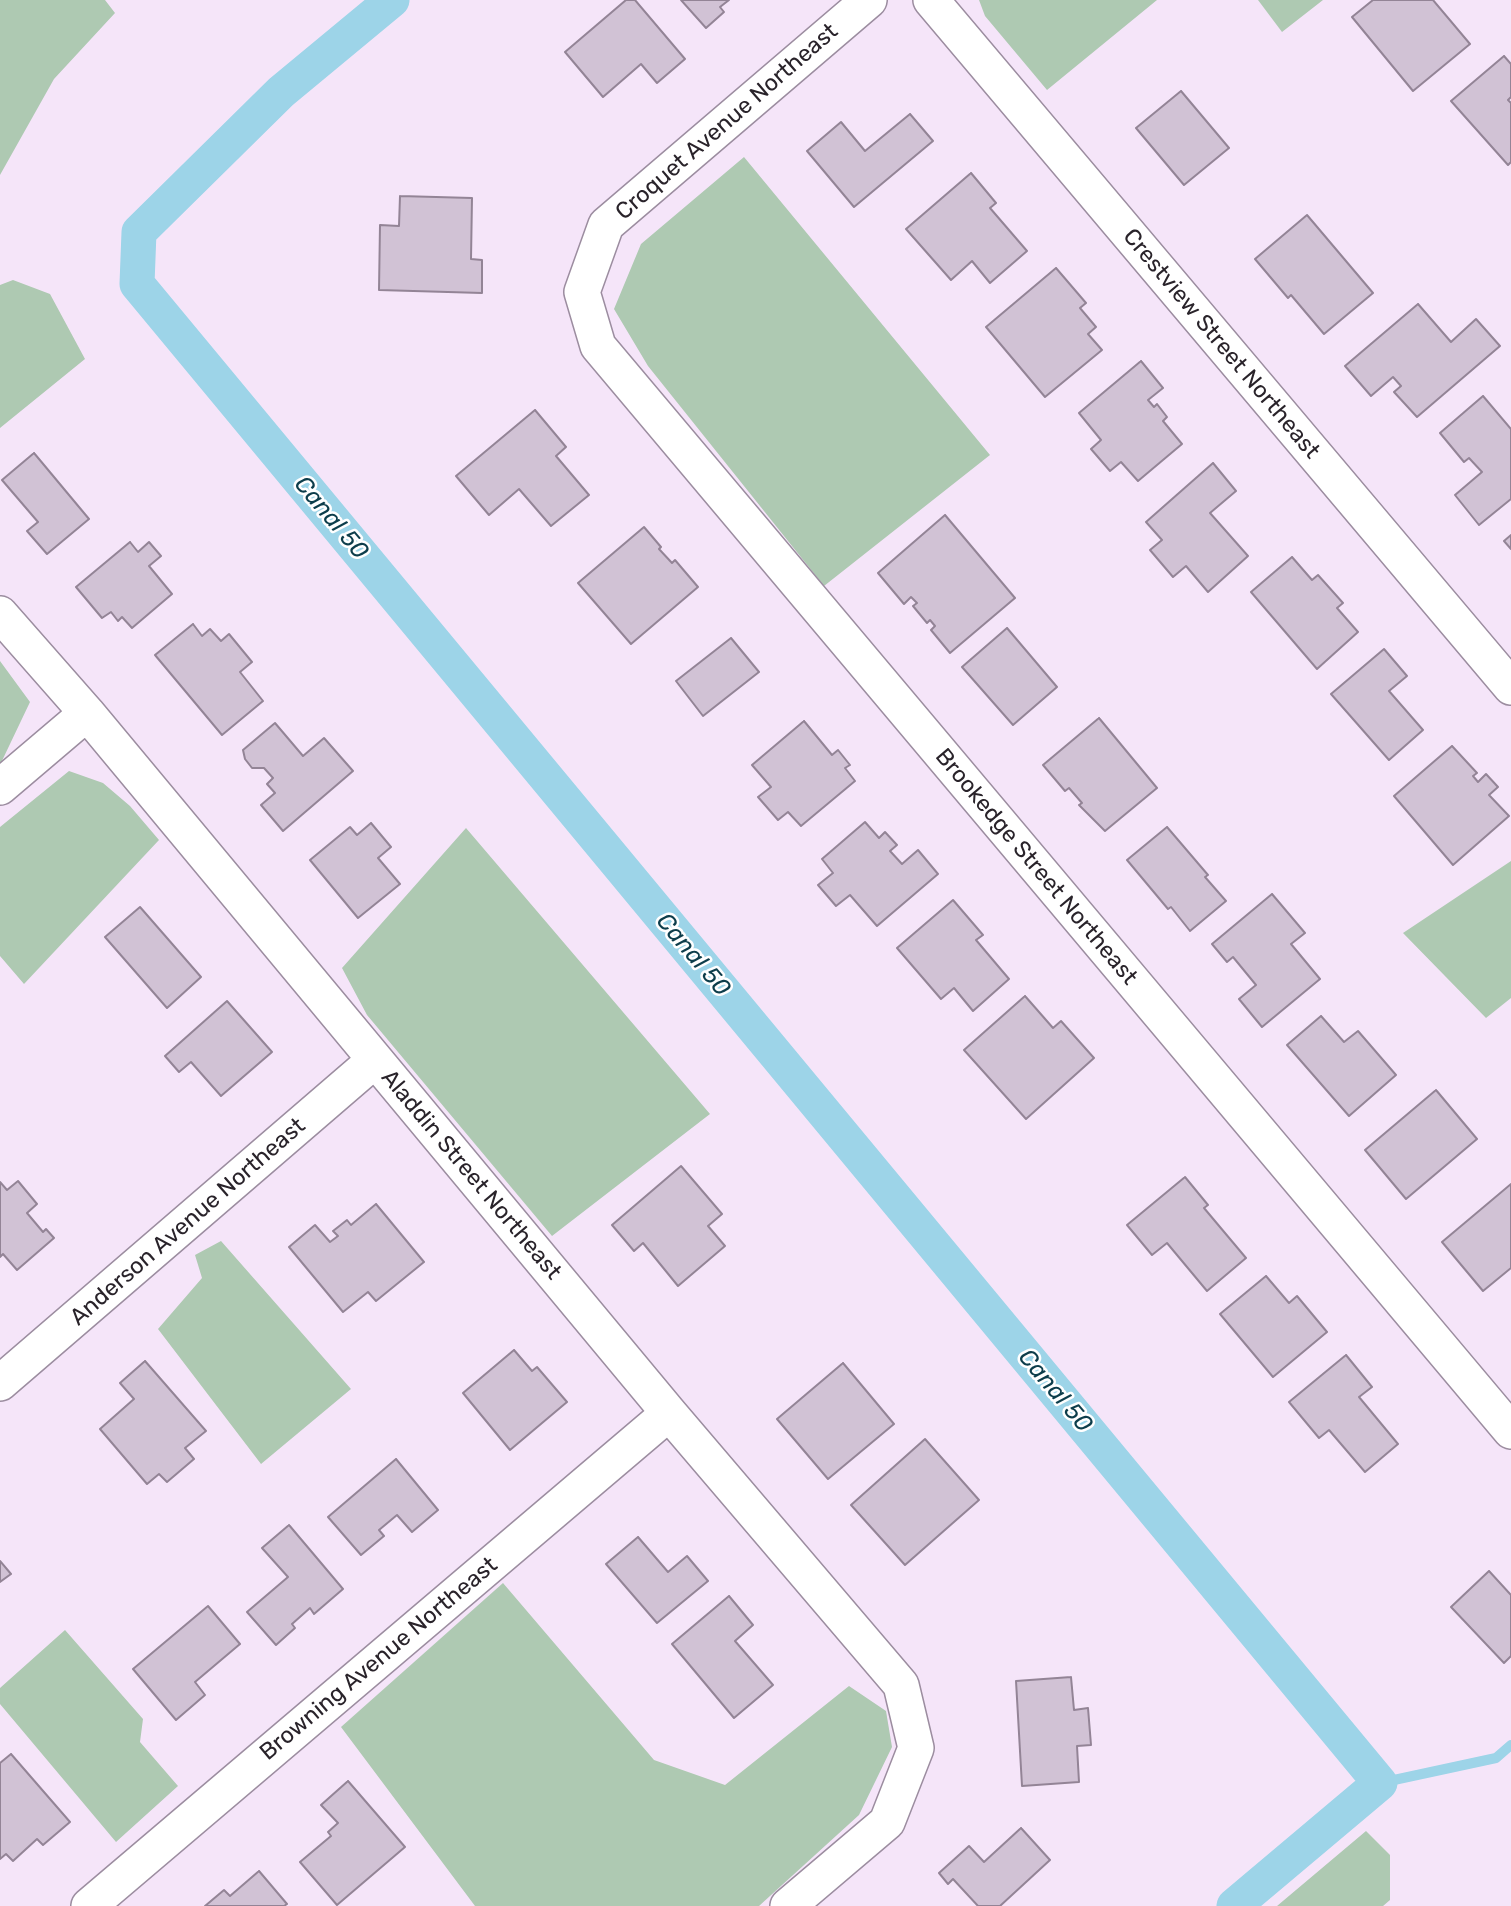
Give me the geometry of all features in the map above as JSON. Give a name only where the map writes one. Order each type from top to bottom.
[{"type":"street","name":"Croquet Avenue Northeast","points":[[582,292],[606,225],[869,0]]},
{"type":"street","name":"Crestview Street Northeast","points":[[931,0],[1511,687]]},
{"type":"street","name":"Brookedge Street Northeast","points":[[582,292],[598,346],[1505,1413]]},
{"type":"street","name":"Aladdin Street Northeast","points":[[0,614],[88,713],[669,1413],[901,1685],[916,1748],[887,1822],[788,1906]]},
{"type":"street","points":[[0,788],[88,713]]},
{"type":"street","name":"Anderson Avenue Northeast","points":[[0,1383],[375,1060]]},
{"type":"street","name":"Browning Avenue Northeast","points":[[89,1906],[669,1413]]},
{"type":"green space","points":[[0,0],[105,0],[115,13],[54,79],[0,175]]},
{"type":"green space","points":[[979,0],[1157,0],[1047,90],[985,16]]},
{"type":"green space","points":[[1258,0],[1323,0],[1282,32]]},
{"type":"green space","points":[[744,157],[990,455],[824,586],[648,366],[614,309],[641,244]]},
{"type":"green space","points":[[13,280],[50,294],[85,359],[0,428],[0,285]]},
{"type":"green space","points":[[0,661],[30,702],[0,765]]},
{"type":"green space","points":[[69,771],[103,783],[130,806],[159,840],[24,984],[0,956],[0,827]]},
{"type":"green space","points":[[466,828],[710,1114],[552,1236],[367,1015],[342,968]]},
{"type":"green space","points":[[1511,861],[1511,998],[1486,1018],[1403,933]]},
{"type":"green space","points":[[221,1241],[351,1389],[261,1464],[158,1329],[202,1278],[195,1255]]},
{"type":"green space","points":[[503,1583],[654,1760],[725,1785],[849,1686],[886,1711],[892,1747],[859,1815],[759,1906],[475,1906],[341,1727]]},
{"type":"green space","points":[[65,1630],[143,1719],[140,1742],[178,1786],[116,1842],[0,1704],[0,1688]]},
{"type":"green space","points":[[1366,1831],[1390,1855],[1390,1900],[1383,1906],[1277,1906]]},
{"type":"building","points":[[626,0],[635,0],[685,59],[657,83],[641,64],[603,97],[565,52]]},
{"type":"building","points":[[681,0],[729,0],[720,7],[724,12],[706,28]]},
{"type":"building","points":[[1373,0],[1433,0],[1470,44],[1413,91],[1352,17]]},
{"type":"building","points":[[1504,56],[1511,64],[1511,97],[1508,100],[1511,103],[1511,162],[1508,165],[1451,101]]},
{"type":"building","points":[[1181,91],[1229,148],[1184,185],[1136,128]]},
{"type":"building","points":[[910,114],[933,141],[854,207],[807,151],[841,122],[865,151]]},
{"type":"building","points":[[971,173],[996,203],[990,208],[1027,251],[990,283],[972,261],[951,280],[906,229]]},
{"type":"building","points":[[400,196],[472,198],[471,259],[482,260],[482,293],[379,290],[380,225],[399,226]]},
{"type":"building","points":[[1307,215],[1373,293],[1324,334],[1291,295],[1288,298],[1255,259]]},
{"type":"building","points":[[1056,268],[1086,303],[1080,308],[1096,327],[1088,334],[1102,350],[1045,397],[986,327]]},
{"type":"building","points":[[1418,304],[1451,342],[1476,319],[1500,346],[1417,417],[1394,392],[1401,386],[1393,377],[1371,396],[1345,366]]},
{"type":"building","points":[[1141,361],[1163,388],[1148,400],[1154,407],[1157,404],[1167,417],[1163,421],[1182,444],[1138,481],[1121,462],[1110,471],[1091,449],[1101,440],[1079,413]]},
{"type":"building","points":[[1483,396],[1511,429],[1511,499],[1479,525],[1455,495],[1482,472],[1469,458],[1464,462],[1440,433]]},
{"type":"building","points":[[535,410],[566,447],[556,456],[589,495],[551,526],[519,489],[489,515],[456,476]]},
{"type":"building","points":[[34,453],[89,519],[47,554],[27,531],[38,522],[2,480]]},
{"type":"building","points":[[1213,463],[1236,491],[1210,513],[1248,556],[1208,592],[1186,566],[1173,577],[1150,550],[1162,540],[1146,522]]},
{"type":"building","points":[[945,515],[1015,598],[950,653],[931,630],[935,626],[930,620],[927,623],[913,606],[917,603],[911,597],[904,604],[878,573]]},
{"type":"building","points":[[644,527],[661,547],[659,549],[672,563],[675,560],[698,587],[631,644],[578,583]]},
{"type":"building","points":[[1511,535],[1511,549],[1504,541]]},
{"type":"building","points":[[130,542],[138,552],[149,542],[161,556],[149,566],[172,594],[132,628],[122,617],[118,621],[111,612],[102,618],[76,587]]},
{"type":"building","points":[[1292,557],[1312,580],[1318,575],[1343,603],[1337,608],[1358,632],[1317,669],[1251,592]]},
{"type":"building","points":[[193,624],[202,636],[210,629],[221,641],[229,634],[252,662],[240,672],[263,701],[222,735],[155,655]]},
{"type":"building","points":[[1007,628],[1057,687],[1013,725],[962,667]]},
{"type":"building","points":[[731,638],[759,672],[703,716],[676,681]]},
{"type":"building","points":[[1384,649],[1407,676],[1389,691],[1423,730],[1389,760],[1331,694]]},
{"type":"building","points":[[1099,718],[1157,788],[1105,831],[1079,805],[1082,803],[1069,788],[1065,791],[1043,765]]},
{"type":"building","points":[[804,721],[832,755],[838,750],[850,765],[845,768],[855,781],[801,826],[788,812],[778,820],[758,797],[771,787],[752,765]]},
{"type":"building","points":[[275,723],[303,756],[324,738],[353,771],[283,831],[261,805],[275,793],[267,784],[273,778],[264,768],[252,768],[245,759],[243,750]]},
{"type":"building","points":[[1452,746],[1477,773],[1473,776],[1478,782],[1486,774],[1498,787],[1489,795],[1509,816],[1453,865],[1394,796]]},
{"type":"building","points":[[865,822],[879,838],[885,832],[897,845],[890,851],[902,864],[918,850],[938,874],[877,926],[850,895],[836,906],[818,885],[833,873],[822,859]]},
{"type":"building","points":[[371,823],[391,847],[378,858],[400,884],[358,918],[310,860],[350,827],[357,835]]},
{"type":"building","points":[[1167,827],[1208,875],[1205,877],[1226,901],[1190,931],[1127,860]]},
{"type":"building","points":[[1272,894],[1305,933],[1291,944],[1320,979],[1262,1027],[1239,999],[1256,985],[1233,957],[1227,962],[1212,944]]},
{"type":"building","points":[[953,900],[983,935],[976,940],[1009,979],[973,1011],[954,988],[941,999],[897,948]]},
{"type":"building","points":[[140,907],[201,977],[167,1008],[105,937]]},
{"type":"building","points":[[1025,996],[1053,1028],[1061,1021],[1094,1058],[1026,1119],[964,1050]]},
{"type":"building","points":[[227,1001],[272,1052],[221,1096],[191,1062],[179,1072],[165,1056]]},
{"type":"building","points":[[1321,1016],[1344,1042],[1358,1031],[1396,1075],[1349,1116],[1287,1045]]},
{"type":"building","points":[[1436,1090],[1477,1139],[1406,1199],[1365,1150]]},
{"type":"building","points":[[681,1166],[722,1214],[708,1226],[725,1246],[678,1286],[643,1243],[634,1251],[612,1225]]},
{"type":"building","points":[[1185,1177],[1208,1205],[1204,1208],[1246,1258],[1207,1291],[1167,1243],[1152,1255],[1127,1225]]},
{"type":"building","points":[[18,1181],[37,1204],[27,1213],[43,1232],[46,1229],[54,1238],[17,1270],[3,1254],[0,1257],[0,1182],[7,1190]]},
{"type":"building","points":[[1511,1184],[1511,1268],[1483,1291],[1442,1242]]},
{"type":"building","points":[[376,1204],[424,1262],[376,1301],[368,1292],[343,1312],[289,1247],[315,1225],[330,1242],[338,1236],[333,1231],[347,1220],[351,1225]]},
{"type":"building","points":[[1266,1276],[1289,1303],[1297,1296],[1327,1332],[1273,1377],[1220,1314]]},
{"type":"building","points":[[514,1350],[532,1371],[537,1367],[567,1402],[510,1450],[463,1393]]},
{"type":"building","points":[[1346,1355],[1372,1387],[1359,1397],[1398,1444],[1365,1472],[1329,1430],[1319,1438],[1289,1402]]},
{"type":"building","points":[[145,1361],[206,1431],[185,1448],[194,1459],[167,1482],[159,1474],[147,1484],[100,1429],[134,1399],[120,1383]]},
{"type":"building","points":[[843,1363],[894,1424],[828,1479],[777,1419]]},
{"type":"building","points":[[925,1439],[979,1500],[905,1565],[851,1505]]},
{"type":"building","points":[[396,1459],[438,1510],[412,1532],[397,1515],[379,1530],[384,1536],[361,1555],[328,1517]]},
{"type":"building","points":[[289,1525],[343,1589],[314,1614],[310,1608],[292,1624],[295,1628],[276,1645],[247,1612],[288,1577],[262,1548]]},
{"type":"building","points":[[638,1537],[668,1572],[687,1556],[708,1581],[657,1623],[606,1564]]},
{"type":"building","points":[[0,1561],[11,1574],[0,1582]]},
{"type":"building","points":[[1489,1571],[1511,1595],[1511,1656],[1504,1663],[1451,1607]]},
{"type":"building","points":[[729,1596],[753,1625],[735,1641],[773,1685],[734,1718],[672,1644]]},
{"type":"building","points":[[208,1606],[240,1644],[195,1682],[205,1695],[176,1720],[133,1669]]},
{"type":"building","points":[[1071,1677],[1074,1710],[1088,1708],[1091,1745],[1077,1746],[1079,1782],[1022,1786],[1016,1681]]},
{"type":"building","points":[[11,1754],[70,1822],[43,1845],[37,1839],[13,1861],[6,1854],[0,1859],[0,1763]]},
{"type":"building","points":[[348,1781],[405,1847],[337,1905],[300,1862],[331,1836],[328,1832],[338,1823],[321,1805]]},
{"type":"building","points":[[1021,1828],[1050,1860],[1000,1906],[978,1906],[953,1879],[948,1884],[939,1873],[969,1846],[984,1862]]},
{"type":"building","points":[[259,1871],[287,1904],[205,1906],[224,1890],[230,1896]]},
{"type":"waterway","name":"Canal 50","points":[[392,0],[281,92],[139,232],[137,284],[1380,1783],[1234,1906]]},
{"type":"waterway","points":[[1380,1783],[1496,1758],[1511,1745]]}]
